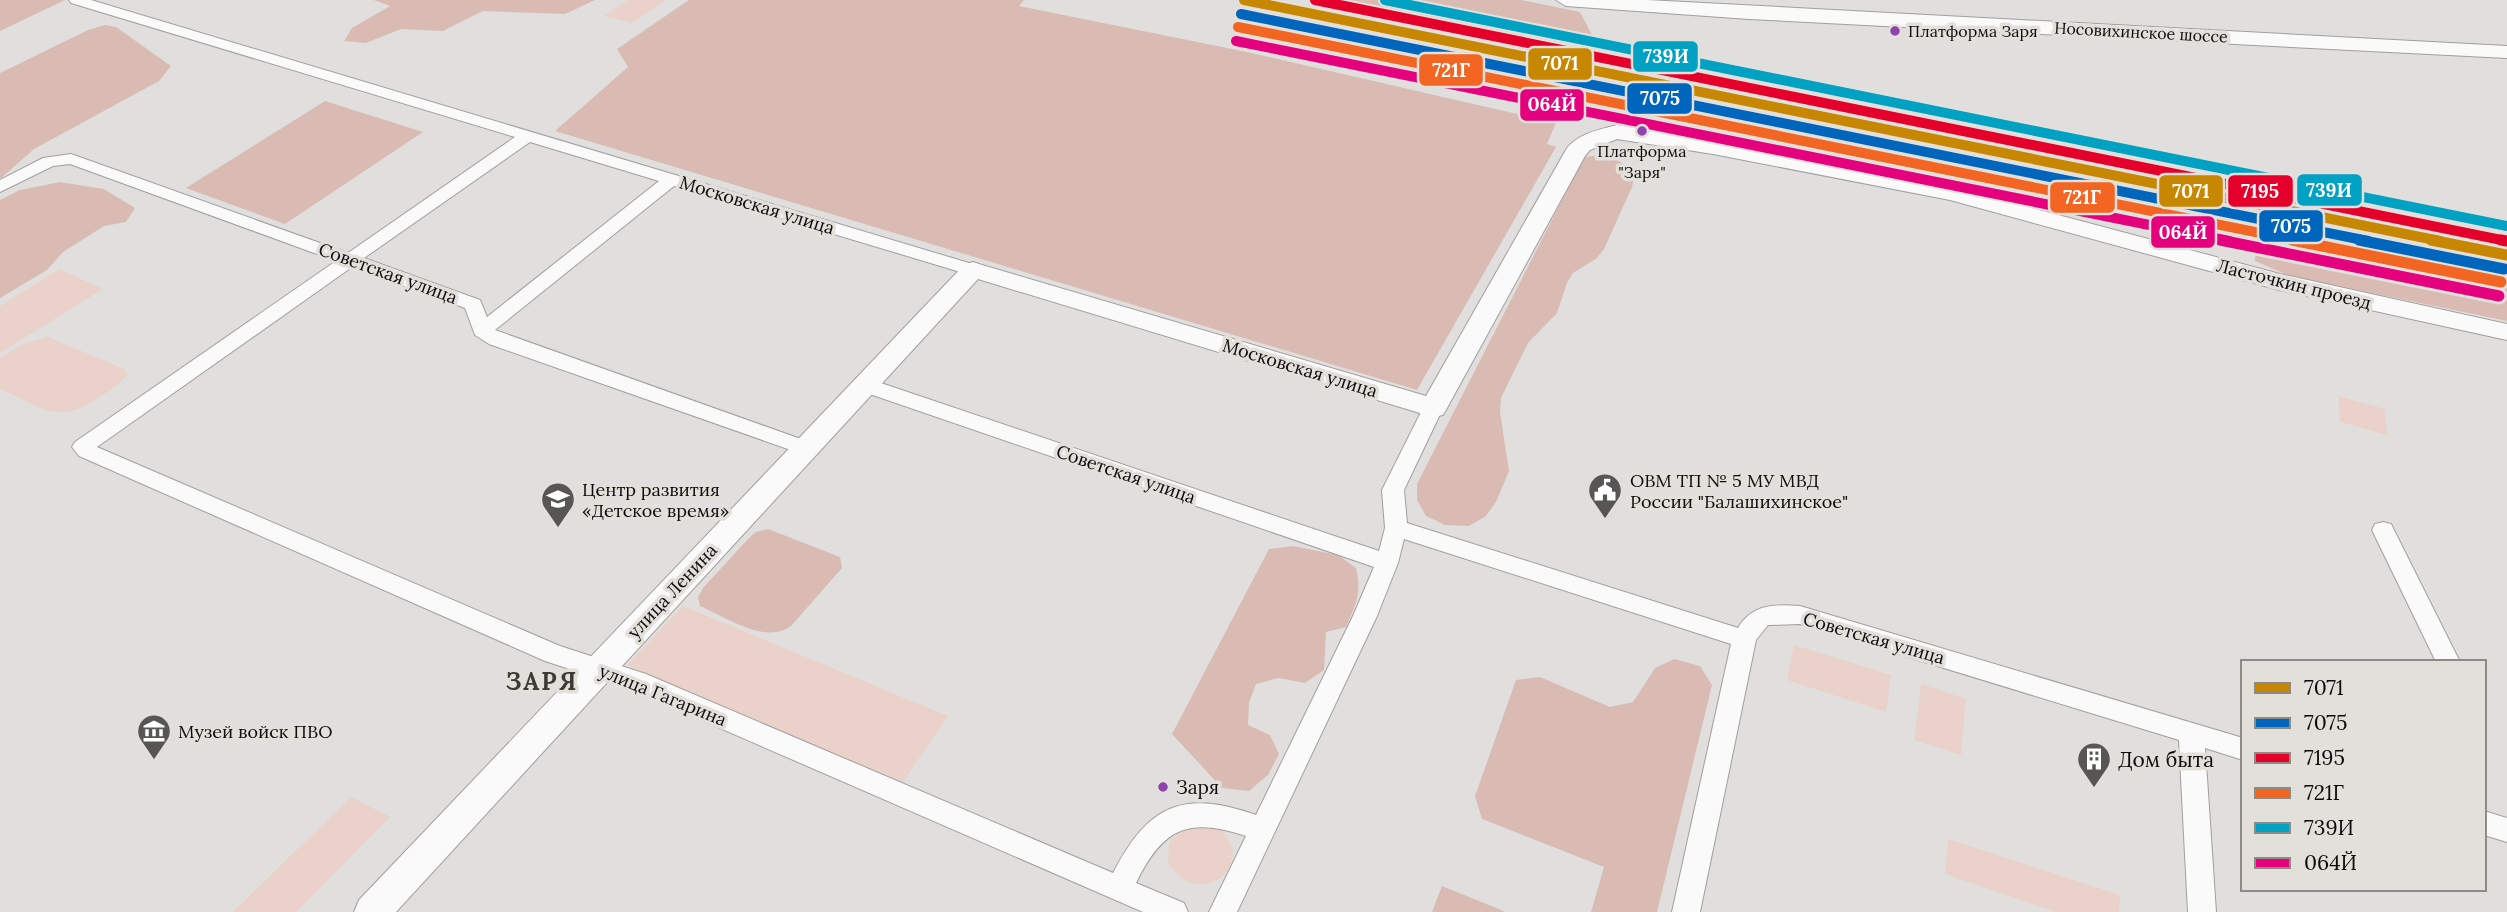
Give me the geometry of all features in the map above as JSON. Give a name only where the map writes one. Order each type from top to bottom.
[{"type":"street","name":"Носовихинское шоссе","points":[[1566,0],[1748,6],[2507,52]]},
{"type":"street","name":"Московская улица","points":[[78,1],[1433,408]]},
{"type":"street","name":"Ласточкин проезд","points":[[1433,408],[1575,153],[1591,140],[1611,132],[1642,134],[1921,187],[2026,212],[2279,282],[2507,332]]},
{"type":"street","points":[[350,260],[529,135]]},
{"type":"street","name":"Советская улица","points":[[0,187],[50,162],[71,159],[473,304],[482,331]]},
{"type":"street","points":[[672,179],[482,331],[496,340],[805,448]]},
{"type":"street","name":"улица Гагарина","points":[[350,260],[82,447],[205,505],[553,654],[637,681],[1174,912]]},
{"type":"street","name":"улица Ленина","points":[[372,912],[973,270]]},
{"type":"street","name":"Советская улица","points":[[865,385],[1387,563]]},
{"type":"street","points":[[1223,912],[1365,616],[1387,563],[1396,528],[1393,490],[1433,408]]},
{"type":"street","points":[[1396,528],[1744,639],[1686,912]]},
{"type":"street","points":[[2383,530],[2447,660]]},
{"type":"street","name":"Советская улица","points":[[1744,639],[1751,624],[1770,613],[1800,615],[2241,747]]},
{"type":"street","points":[[2191,732],[2202,912]]},
{"type":"street","points":[[1119,889],[1142,845],[1158,829],[1176,818],[1196,813],[1217,814],[1263,830]]},
{"type":"shaded area","points":[[0,0],[65,0],[0,31]]},
{"type":"shaded area","points":[[374,0],[595,0],[565,14],[483,11],[443,31],[401,29],[366,43],[344,41],[352,28],[390,6]]},
{"type":"shaded area","points":[[628,0],[666,0],[632,23],[604,16]]},
{"type":"shaded area","points":[[689,0],[1024,0],[1019,6],[1247,52],[1556,123],[1547,144],[1556,147],[1417,390],[555,131],[628,67],[617,49]]},
{"type":"shaded area","points":[[1335,0],[1521,0],[1580,12],[1603,56]]},
{"type":"shaded area","points":[[105,25],[116,27],[171,66],[159,81],[34,149],[0,179],[0,73],[88,30]]},
{"type":"shaded area","points":[[325,101],[423,132],[285,224],[186,188]]},
{"type":"shaded area","points":[[1600,155],[1616,160],[1628,168],[1634,178],[1632,187],[1604,249],[1597,258],[1573,273],[1557,313],[1528,343],[1501,398],[1500,412],[1509,471],[1496,502],[1486,516],[1469,526],[1445,525],[1426,516],[1417,500],[1417,484],[1584,157]]},
{"type":"shaded area","points":[[60,182],[104,189],[135,208],[126,222],[104,226],[63,252],[47,270],[0,298],[0,200],[20,190]]},
{"type":"shaded area","points":[[2304,229],[2425,253],[2469,278],[2507,286],[2507,321],[2290,276],[2255,261],[2256,247],[2287,240]]},
{"type":"shaded area","points":[[59,269],[103,289],[0,353],[0,306]]},
{"type":"shaded area","points":[[48,337],[124,369],[127,375],[97,399],[70,411],[59,412],[37,407],[0,389],[0,358],[23,344]]},
{"type":"shaded area","points":[[2338,396],[2385,409],[2387,435],[2340,422]]},
{"type":"shaded area","points":[[768,529],[840,557],[842,568],[791,626],[781,631],[769,632],[746,627],[700,606],[698,597],[748,539],[756,532]]},
{"type":"shaded area","points":[[1293,546],[1338,555],[1356,568],[1358,592],[1355,605],[1346,627],[1326,632],[1324,670],[1305,683],[1279,678],[1256,684],[1249,703],[1248,725],[1270,735],[1279,754],[1268,775],[1249,791],[1222,788],[1172,734],[1269,549]]},
{"type":"shaded area","points":[[683,606],[948,716],[902,783],[627,665]]},
{"type":"shaded area","points":[[1794,645],[1891,675],[1886,712],[1787,680]]},
{"type":"shaded area","points":[[1674,659],[1700,666],[1712,685],[1657,912],[1591,912],[1604,867],[1482,819],[1475,796],[1516,680],[1540,677],[1610,707],[1633,702],[1655,668]]},
{"type":"shaded area","points":[[1921,684],[1966,699],[1961,755],[1914,740]]},
{"type":"shaded area","points":[[351,797],[390,817],[296,912],[233,912]]},
{"type":"shaded area","points":[[1214,826],[1223,832],[1233,848],[1226,872],[1218,880],[1208,884],[1186,881],[1176,874],[1168,863],[1169,843],[1183,828]]},
{"type":"shaded area","points":[[1948,839],[2120,895],[2119,912],[2056,912],[1945,874]]},
{"type":"shaded area","points":[[1442,886],[1501,910],[1505,912],[1432,912]]},
{"type":"transit line","name":"7071","points":[[1244,0],[2507,255]]},
{"type":"transit line","name":"7195","points":[[1315,0],[2507,241]]},
{"type":"transit line","name":"739И","points":[[1385,0],[2507,226]]},
{"type":"transit line","name":"7075","points":[[1241,14],[2504,269]]},
{"type":"transit line","name":"721Г","points":[[1238,27],[2501,282]]},
{"type":"transit line","name":"064Й","points":[[1236,41],[2499,296]]},
{"type":"place","name":"Платформа Заря","points":[[1895,31]]},
{"type":"place","name":"Платформа \"Заря\"","points":[[1642,131]]},
{"type":"place","name":"ОВМ ТП № 5 МУ МВД России \"Балашихинское\"","points":[[1605,520]]},
{"type":"place","name":"Центр развития «Детское время»","points":[[558,529]]},
{"type":"place","name":"Музей войск ПВО","points":[[154,761]]},
{"type":"place","name":"Заря","points":[[1163,787]]},
{"type":"place","name":"Дом быта","points":[[2094,789]]},
{"type":"district","name":"ЗАРЯ","points":[[542,681]]}]
